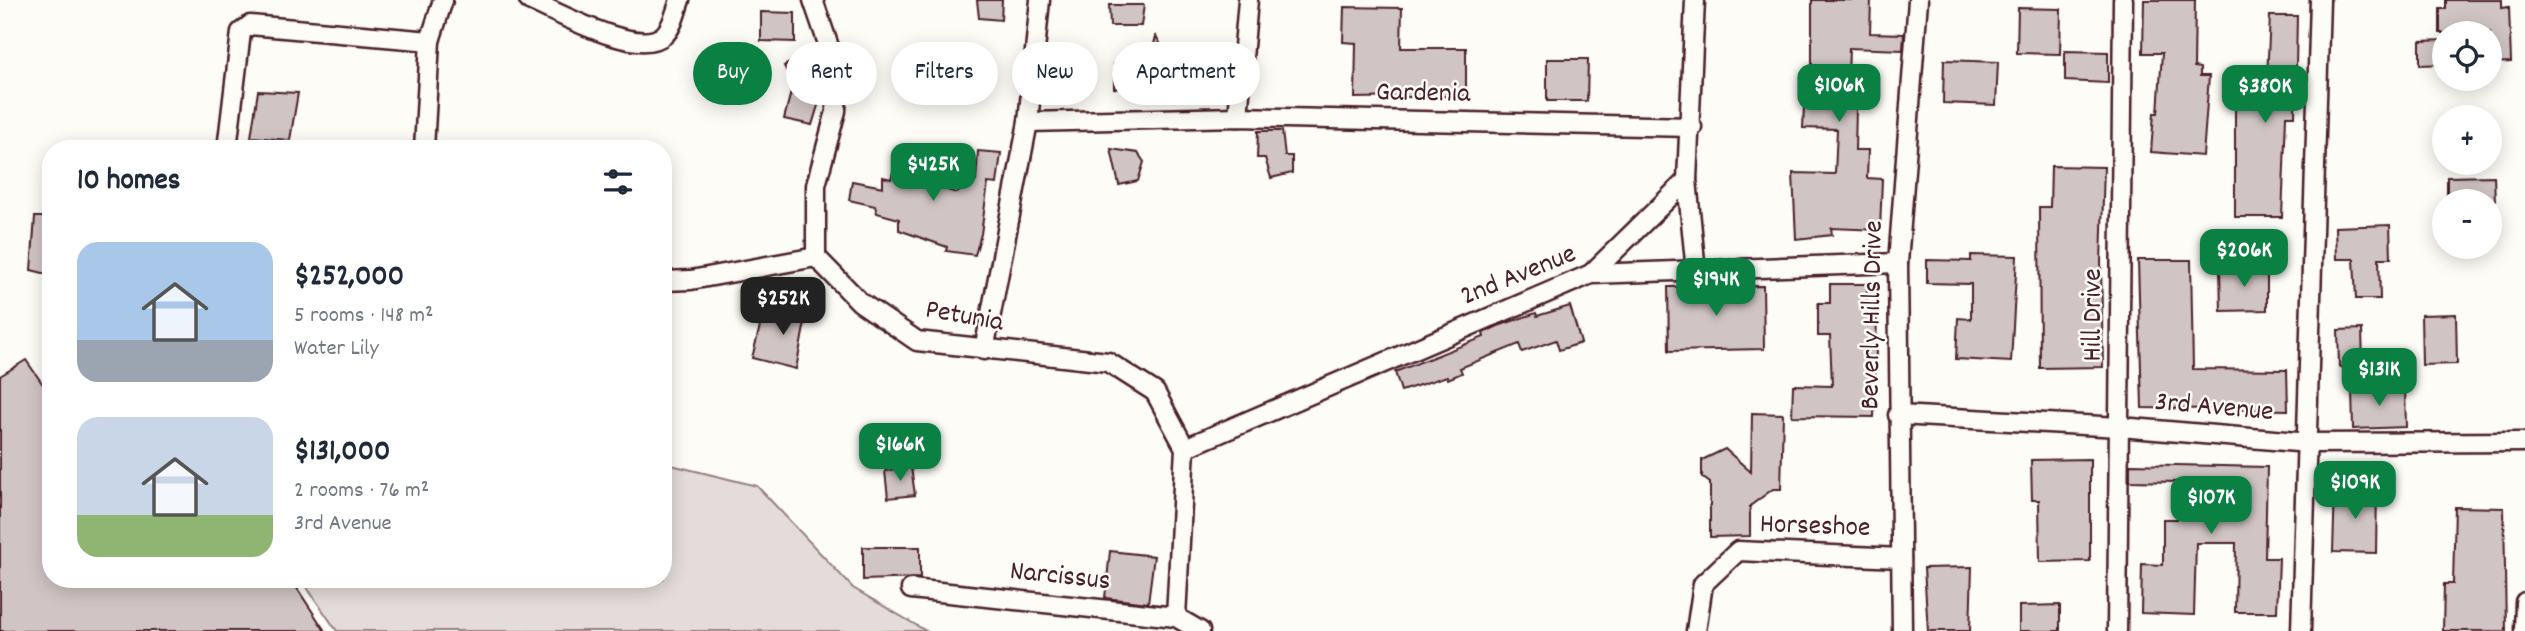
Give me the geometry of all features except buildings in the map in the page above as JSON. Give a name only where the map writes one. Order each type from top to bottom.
[{"type":"street","points":[[424,140],[430,41],[443,0]]},
{"type":"street","points":[[529,0],[612,36],[646,42],[664,36],[670,28],[680,0]]},
{"type":"street","points":[[672,281],[691,281],[817,257],[817,185],[836,111],[838,73],[813,0]]},
{"type":"street","points":[[984,350],[1028,122],[1040,0]]},
{"type":"street","points":[[1238,117],[1248,0]]},
{"type":"street","points":[[1695,0],[1692,127],[1687,180],[1696,272]]},
{"type":"street","name":"Beverly Hills Drive","points":[[1902,631],[1898,262],[1918,0]]},
{"type":"street","name":"Hill Drive","points":[[2117,631],[2123,0]]},
{"type":"street","points":[[2301,631],[2309,443],[2320,0]]},
{"type":"street","points":[[228,140],[241,32],[250,25],[430,41]]},
{"type":"street","name":"Gardenia","points":[[1028,122],[1238,117],[1692,127]]},
{"type":"street","points":[[1591,274],[1687,180]]},
{"type":"street","name":"Petunia","points":[[817,257],[860,302],[918,341],[1108,362],[1155,392],[1185,449]]},
{"type":"street","name":"2nd Avenue","points":[[1185,449],[1591,274],[1696,272],[1898,262]]},
{"type":"street","name":"3rd Avenue","points":[[1898,415],[2120,427],[2309,443],[2525,442]]},
{"type":"street","points":[[1176,617],[1185,449]]},
{"type":"street","name":"Horseshoe","points":[[1696,631],[1703,584],[1738,551],[1901,558]]},
{"type":"street","name":"Narcissus","points":[[911,589],[1176,617],[1200,631]]},
{"type":"street","points":[[2524,631],[2525,602]]},
{"type":"shaded area","points":[[672,465],[757,486],[853,588],[926,631],[337,631],[307,588],[672,588]]}]
